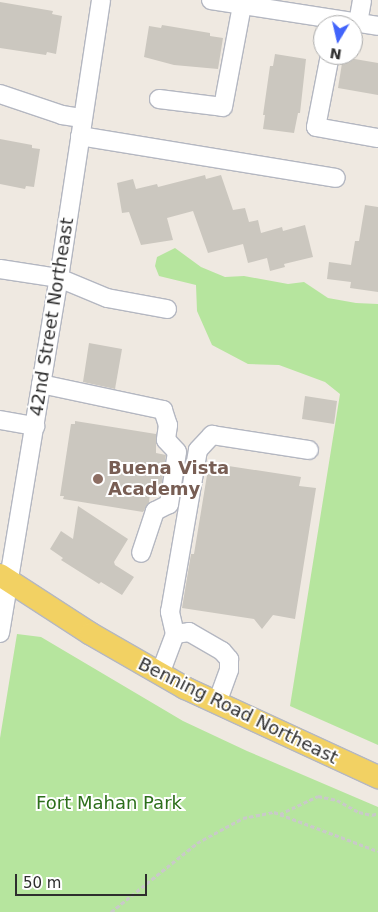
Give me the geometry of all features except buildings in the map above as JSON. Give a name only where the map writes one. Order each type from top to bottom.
[{"type":"main road","name":"Benning Road Northeast","points":[[4,578],[91,634],[160,674],[217,703],[378,777]]},
{"type":"street","name":"42nd Street Northeast","points":[[0,633],[4,578],[35,426],[101,0]]},
{"type":"street","points":[[210,0],[249,4],[313,17]]},
{"type":"street","points":[[359,15],[362,0]]},
{"type":"street","points":[[159,99],[222,107],[249,4]]},
{"type":"street","points":[[363,24],[378,26]]},
{"type":"street","points":[[328,65],[316,127],[378,138]]},
{"type":"street","points":[[0,94],[62,115],[82,118]]},
{"type":"street","points":[[80,136],[336,178]]},
{"type":"street","points":[[0,268],[59,278],[107,298],[167,309]]},
{"type":"street","points":[[42,384],[163,410],[168,425],[166,440],[176,452],[169,504],[155,511],[141,553]]},
{"type":"street","points":[[0,420],[35,426]]},
{"type":"street","points":[[160,674],[175,634],[170,612],[198,450],[212,435],[309,450]]},
{"type":"street","points":[[175,634],[189,632],[222,651],[228,660],[229,670],[217,703]]},
{"type":"path","points":[[280,814],[318,796],[337,800],[359,812],[372,815],[378,813]]},
{"type":"path","points":[[111,912],[197,843],[243,818],[274,812],[378,851]]},
{"type":"green space","points":[[175,248],[201,267],[225,277],[244,276],[288,284],[304,282],[328,298],[356,303],[378,304],[378,745],[290,706],[340,394],[325,382],[279,365],[248,364],[212,345],[197,311],[196,285],[159,276],[155,266],[157,257]]},
{"type":"green space","name":"Fort Mahan Park","points":[[17,634],[41,637],[183,721],[247,751],[378,807],[378,912],[0,912],[0,738]]},
{"type":"place","name":"Buena Vista Academy","points":[[98,479]]}]
